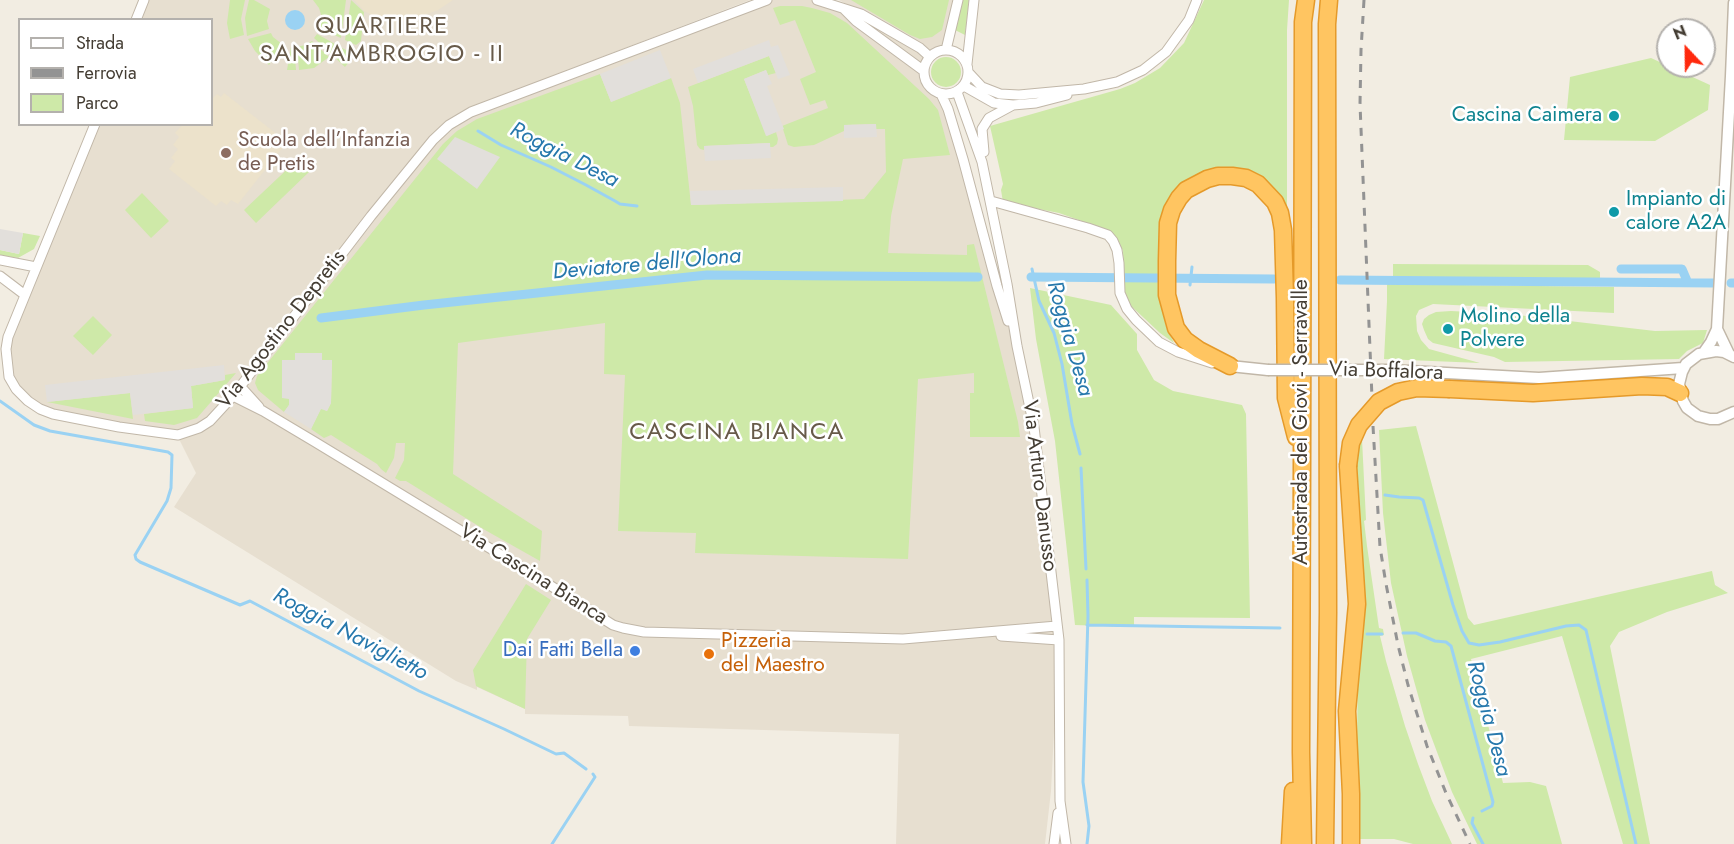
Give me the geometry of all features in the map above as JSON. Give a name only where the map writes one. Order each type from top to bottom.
[{"type":"highway","name":"Autostrada dei Giovi - Serravalle","points":[[1303,844],[1302,461],[1304,22],[1306,0]]},
{"type":"highway","name":"Autostrada dei Giovi - Serravalle","points":[[1325,844],[1328,612],[1327,24],[1329,0]]},
{"type":"highway","points":[[1230,366],[1185,340],[1176,328],[1167,295],[1168,223],[1172,210],[1186,190],[1218,176],[1246,178],[1258,184],[1275,202],[1280,213],[1283,230],[1286,398],[1302,461]]},
{"type":"highway","points":[[1351,844],[1347,711],[1357,604],[1348,466],[1351,443],[1365,416],[1379,402],[1398,392],[1417,388],[1533,393],[1642,386],[1667,387],[1680,393]]},
{"type":"highway","points":[[1328,612],[1348,753]]},
{"type":"highway","points":[[1290,844],[1292,797],[1301,752]]},
{"type":"street","points":[[137,18],[144,0]]},
{"type":"street","name":"Via Agostino Depretis","points":[[94,126],[7,343],[9,377],[16,389],[28,401],[53,414],[119,427],[178,435],[199,428],[210,421],[233,396],[371,216],[433,140],[449,125],[471,112],[767,0]]},
{"type":"street","points":[[817,0],[861,14],[920,48],[930,57]]},
{"type":"street","points":[[946,50],[958,0]]},
{"type":"street","points":[[974,0],[968,68],[967,79],[960,89],[949,94],[941,94],[927,84],[924,71],[930,57],[946,50],[959,54],[968,68],[982,87],[1000,94],[1019,95],[1081,89],[1124,79],[1155,62],[1166,52],[1190,20],[1197,0]]},
{"type":"street","points":[[1704,352],[1717,329],[1734,3]]},
{"type":"street","points":[[842,8],[924,71]]},
{"type":"street","points":[[960,89],[994,103],[1013,105],[1061,98],[1081,89]]},
{"type":"street","name":"Via Arturo Danusso","points":[[960,89],[991,201],[1034,427],[1059,640],[1060,801]]},
{"type":"street","name":"Via Arturo Danusso","points":[[941,94],[948,109],[963,159],[996,286],[1017,346]]},
{"type":"street","points":[[982,162],[984,152],[982,129],[989,118],[1013,105]]},
{"type":"street","points":[[963,159],[966,153],[974,152],[982,162]]},
{"type":"street","name":"Via Boffalora","points":[[991,201],[1107,235],[1117,250],[1120,293],[1127,309],[1159,342],[1202,361],[1268,370],[1391,370],[1539,378],[1683,368]]},
{"type":"street","points":[[0,260],[36,267]]},
{"type":"street","points":[[0,276],[26,295]]},
{"type":"street","points":[[1717,329],[1731,356]]},
{"type":"street","points":[[1731,356],[1716,351],[1704,352],[1692,358],[1683,368],[1679,380],[1680,393],[1688,408],[1701,417],[1718,419],[1733,413]]},
{"type":"street","name":"Via Cascina Bianca","points":[[240,386],[263,411]]},
{"type":"street","name":"Via Cascina Bianca","points":[[233,396],[263,411],[520,566],[613,625],[644,632],[892,639],[1057,626]]},
{"type":"street","name":"Via Cascina Bianca","points":[[978,634],[1059,640]]},
{"type":"street","points":[[1054,844],[1060,801]]},
{"type":"street","points":[[1060,801],[1066,844]]},
{"type":"shaded area","points":[[145,0],[750,0],[469,108],[450,120],[209,421],[178,434],[40,408],[14,384],[7,350],[96,126],[213,126],[213,18],[137,18]]},
{"type":"shaded area","points":[[354,0],[453,0],[438,10],[411,20],[396,22],[380,19],[364,11]]},
{"type":"shaded area","points":[[770,0],[822,2],[858,16],[928,57],[923,68],[923,78],[929,90],[940,95],[946,111],[995,287],[1015,346],[1031,427],[1058,653],[1051,791],[1045,844],[896,844],[899,734],[629,726],[628,716],[525,714],[525,709],[477,687],[477,690],[456,681],[174,507],[196,473],[178,437],[211,422],[434,141],[471,113]]},
{"type":"shaded area","points":[[839,0],[957,0],[946,48],[930,52]]},
{"type":"shaded area","points":[[769,40],[771,47],[778,45],[790,75],[778,79],[769,56],[698,83],[693,69]]},
{"type":"shaded area","points":[[660,50],[671,78],[611,102],[600,74]]},
{"type":"shaded area","points":[[766,70],[772,84],[767,86],[784,129],[766,136],[744,79]]},
{"type":"shaded area","name":"Scuola dell’Infanzia de Pretis","points":[[224,93],[287,142],[238,204],[231,200],[227,205],[221,201],[216,206],[169,169],[175,161],[171,158],[178,149],[173,145],[179,137],[175,133],[181,126],[213,126],[213,98],[217,94],[221,97]]},
{"type":"shaded area","points":[[876,124],[877,137],[844,138],[844,125]]},
{"type":"shaded area","points":[[455,137],[500,157],[477,189],[437,159]]},
{"type":"shaded area","points":[[770,143],[771,158],[705,161],[704,146]]},
{"type":"shaded area","points":[[843,187],[843,201],[691,205],[690,191]]},
{"type":"shaded area","points":[[0,229],[23,233],[19,254],[0,250]]},
{"type":"shaded area","points":[[295,353],[322,353],[322,360],[332,360],[331,403],[327,411],[321,409],[311,429],[284,412],[289,405],[289,399],[282,398],[282,360],[295,360]]},
{"type":"shaded area","points":[[224,365],[225,380],[191,386],[193,408],[133,415],[130,393],[47,402],[45,385]]},
{"type":"green space","points":[[230,0],[245,0],[241,19],[244,35],[230,39],[227,23]]},
{"type":"green space","points":[[249,0],[254,0],[270,9],[267,21],[269,29],[247,36],[245,18]]},
{"type":"green space","points":[[313,0],[346,0],[341,38],[320,29],[322,18]]},
{"type":"green space","points":[[351,0],[364,12],[361,41],[356,45],[345,40]]},
{"type":"green space","points":[[851,0],[949,0],[942,30],[932,37],[920,39]]},
{"type":"green space","points":[[962,0],[969,0],[965,35],[955,30]]},
{"type":"green space","points":[[1204,0],[1289,0],[1287,217],[1244,174],[1178,189],[1162,282],[1166,327],[1174,343],[1129,304],[1124,291],[1123,251],[1118,240],[1107,230],[1059,213],[1003,202],[1001,190],[1003,184],[990,126],[1135,83],[1160,68],[1184,43]]},
{"type":"green space","points":[[780,6],[812,8],[830,13],[847,23],[938,110],[950,155],[903,159],[891,216],[888,253],[967,255],[967,245],[974,244],[1018,422],[1020,437],[970,437],[970,393],[974,393],[974,373],[918,379],[908,559],[695,553],[696,533],[618,531],[625,375],[604,374],[605,323],[458,343],[453,474],[542,531],[540,561],[406,481],[395,478],[404,460],[405,443],[396,443],[394,458],[386,473],[377,464],[331,435],[324,438],[311,429],[321,408],[327,411],[331,403],[332,360],[321,360],[295,353],[295,360],[282,398],[289,398],[289,405],[284,412],[258,390],[255,383],[257,376],[443,144],[457,131],[477,119],[600,74],[611,102],[671,78],[680,103],[691,205],[864,199],[886,172],[885,129],[876,129],[876,124],[844,125],[844,131],[814,145],[794,147],[788,145],[782,126],[828,108],[825,100],[810,105],[800,79],[816,72],[795,20],[780,25],[773,8]]},
{"type":"green space","points":[[271,33],[282,44],[269,65],[255,51],[248,39]]},
{"type":"green space","points":[[317,34],[353,54],[345,67],[314,38]]},
{"type":"green space","points":[[312,41],[329,57],[314,68],[299,70],[297,47]]},
{"type":"green space","points":[[291,47],[294,47],[296,70],[287,70]]},
{"type":"green space","points":[[769,56],[776,73],[768,75],[766,70],[744,79],[767,136],[776,132],[777,144],[773,147],[770,147],[770,143],[704,146],[704,150],[700,149],[697,145],[693,106],[688,87]]},
{"type":"green space","points":[[946,57],[956,62],[961,72],[956,82],[946,87],[936,82],[931,72],[936,62]]},
{"type":"green space","points":[[1651,58],[1656,60],[1656,78],[1695,78],[1710,85],[1708,110],[1655,141],[1564,140],[1570,77]]},
{"type":"green space","points":[[297,160],[309,172],[256,223],[244,210]]},
{"type":"green space","points":[[142,193],[169,221],[151,238],[125,210]]},
{"type":"green space","points":[[23,233],[40,236],[34,249],[18,258],[0,255],[0,250],[19,254]]},
{"type":"green space","points":[[1393,264],[1588,265],[1600,272],[1600,279],[1393,277]]},
{"type":"green space","points":[[1387,284],[1614,287],[1614,313],[1433,304],[1419,310],[1416,316],[1417,331],[1421,340],[1429,349],[1480,363],[1384,359]]},
{"type":"green space","points":[[1030,288],[1111,305],[1137,334],[1137,350],[1154,380],[1173,391],[1242,405],[1246,414],[1250,618],[1134,617],[1134,627],[1075,625],[1055,441],[1036,339]]},
{"type":"green space","points":[[1436,312],[1509,314],[1655,331],[1707,330],[1703,343],[1687,351],[1679,359],[1505,362],[1494,357],[1433,343],[1428,339],[1422,324],[1424,319]]},
{"type":"green space","points":[[93,316],[112,335],[93,355],[73,336]]},
{"type":"green space","points":[[236,373],[197,418],[174,425],[145,421],[144,414],[193,408],[191,386],[225,380],[225,375]]},
{"type":"green space","points":[[130,393],[133,419],[47,402]]},
{"type":"green space","points":[[1416,426],[1468,618],[1474,625],[1712,571],[1715,585],[1728,593],[1667,612],[1619,632],[1610,646],[1650,844],[1623,844],[1562,636],[1471,659],[1503,783],[1530,782],[1546,786],[1562,844],[1477,844],[1452,792],[1425,720],[1407,656],[1391,583],[1383,513],[1379,430]]},
{"type":"green space","points":[[1362,439],[1366,520],[1364,521],[1379,628],[1383,629],[1384,635],[1380,636],[1418,764],[1452,844],[1413,844],[1394,839],[1356,839],[1358,653],[1354,464],[1356,449]]},
{"type":"green space","points":[[526,584],[551,600],[527,639],[525,709],[476,686],[473,670]]},
{"type":"water","points":[[295,10],[302,13],[305,20],[302,27],[295,30],[288,27],[285,20],[288,13]]},
{"type":"waterway","name":"Roggia Desa","points":[[478,131],[501,145],[551,167],[620,204],[637,206]]},
{"type":"waterway","points":[[1190,285],[1192,267]]},
{"type":"waterway","name":"Roggia Desa","points":[[1032,269],[1039,301],[1054,333],[1080,454]]},
{"type":"waterway","points":[[1621,269],[1682,269],[1688,283]]},
{"type":"waterway","name":"Deviatore dell'Olona","points":[[321,318],[707,275],[978,277]]},
{"type":"waterway","points":[[1031,277],[1274,279]]},
{"type":"waterway","points":[[1340,280],[1715,283]]},
{"type":"waterway","name":"Roggia Naviglietto","points":[[0,401],[34,425],[50,431],[168,452],[172,455],[171,488],[167,501],[135,555],[140,562],[240,605],[250,601],[419,691],[556,754],[564,753],[586,769]]},
{"type":"waterway","name":"Roggia Desa","points":[[1081,468],[1086,569]]},
{"type":"waterway","points":[[1385,495],[1423,500],[1453,605],[1469,643],[1479,645],[1500,642],[1566,626],[1579,625],[1586,630],[1636,844]]},
{"type":"waterway","name":"Roggia Desa","points":[[1087,580],[1083,782],[1089,826],[1087,844]]},
{"type":"waterway","name":"Roggia Desa","points":[[1087,625],[1280,628]]},
{"type":"waterway","name":"Roggia Desa","points":[[1403,633],[1416,633],[1435,641],[1446,642],[1451,646],[1493,802],[1492,806],[1482,811]]},
{"type":"waterway","name":"Roggia Desa","points":[[1367,634],[1382,634]]},
{"type":"waterway","name":"Roggia Naviglietto","points":[[552,844],[595,777],[593,774]]},
{"type":"waterway","name":"Roggia Desa","points":[[1473,818],[1472,823],[1483,844]]},
{"type":"railway","points":[[1364,0],[1360,104],[1372,398]]},
{"type":"railway","points":[[1373,426],[1380,547],[1398,645],[1427,746],[1470,844]]},
{"type":"place","name":"Cascina Caimera","points":[[1614,116]]},
{"type":"place","name":"Scuola dell’Infanzia de Pretis","points":[[226,153]]},
{"type":"place","name":"Impianto di calore A2A","points":[[1614,212]]},
{"type":"place","name":"Molino della Polvere","points":[[1448,329]]},
{"type":"place","name":"Dai Fatti Bella","points":[[635,651]]},
{"type":"place","name":"Pizzeria del Maestro","points":[[709,654]]},
{"type":"district","name":"QUARTIERE SANT'AMBROGIO - II","points":[[382,41]]},
{"type":"district","name":"CASCINA BIANCA","points":[[737,433]]}]
